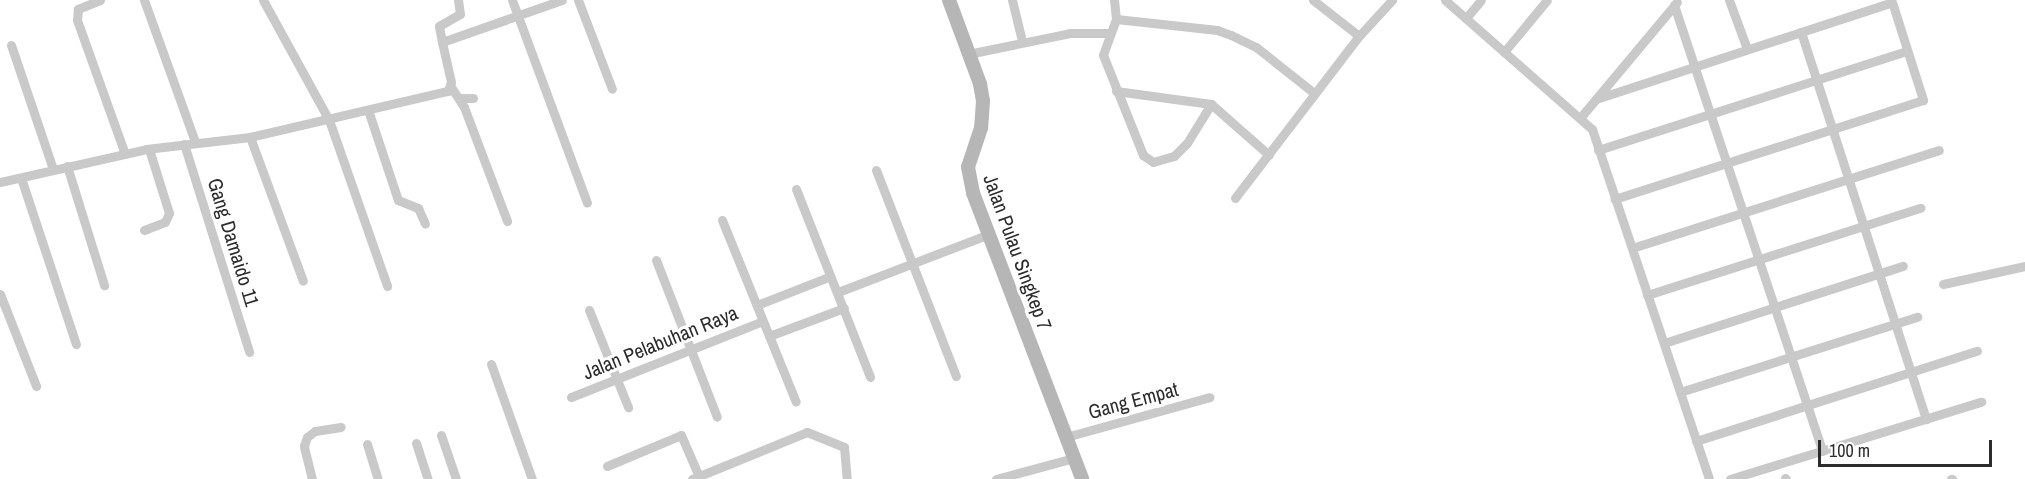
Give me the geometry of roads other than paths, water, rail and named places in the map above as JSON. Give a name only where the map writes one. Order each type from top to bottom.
[{"type":"street","points":[[100,0],[78,9],[77,20],[125,154]]},
{"type":"street","points":[[144,0],[195,142]]},
{"type":"street","points":[[263,0],[329,120],[387,286]]},
{"type":"street","points":[[458,0],[460,14],[439,26],[451,87],[460,98],[507,220]]},
{"type":"street","points":[[512,0],[587,203]]},
{"type":"street","points":[[442,42],[562,0]]},
{"type":"street","points":[[578,0],[612,88]]},
{"type":"street","name":"Jalan Pulau Singkep 7","points":[[949,0],[983,101],[981,128],[968,167],[969,179],[1082,479]]},
{"type":"street","points":[[1012,0],[1022,41]]},
{"type":"street","points":[[1114,0],[1116,19],[1109,33],[1103,55],[1135,141],[1153,162],[1168,159],[1187,143],[1211,104]]},
{"type":"street","points":[[1312,0],[1359,36]]},
{"type":"street","points":[[1235,198],[1359,36],[1392,0]]},
{"type":"street","points":[[1445,0],[1592,129],[1709,479]]},
{"type":"street","points":[[1466,18],[1481,0]]},
{"type":"street","points":[[1504,52],[1547,0]]},
{"type":"street","points":[[1729,0],[1747,49]]},
{"type":"street","points":[[1596,99],[1892,1],[1923,100],[1615,199]]},
{"type":"street","points":[[1580,118],[1676,2]]},
{"type":"street","points":[[1676,2],[1710,114],[1822,451]]},
{"type":"street","points":[[1116,19],[1217,30],[1231,34],[1256,47],[1314,93]]},
{"type":"street","points":[[968,54],[1022,41],[1084,31],[1109,33]]},
{"type":"street","points":[[1801,32],[1926,419]]},
{"type":"street","points":[[11,45],[53,169]]},
{"type":"street","points":[[1598,150],[1907,51]]},
{"type":"street","points":[[0,182],[149,149],[250,136],[329,120],[448,92],[451,87]]},
{"type":"street","points":[[1116,92],[1211,104],[1269,155]]},
{"type":"street","points":[[460,98],[473,98]]},
{"type":"street","points":[[368,110],[398,200],[418,208],[425,224]]},
{"type":"street","points":[[250,136],[303,281]]},
{"type":"street","name":"Gang Damaido 11","points":[[184,144],[249,352]]},
{"type":"street","points":[[144,230],[165,222],[169,213],[149,149]]},
{"type":"street","points":[[1632,248],[1939,150]]},
{"type":"street","points":[[67,166],[104,285]]},
{"type":"street","points":[[876,170],[957,376]]},
{"type":"street","points":[[21,178],[76,344]]},
{"type":"street","points":[[796,189],[870,377]]},
{"type":"street","points":[[1647,295],[1920,208]]},
{"type":"street","points":[[722,220],[796,402]]},
{"type":"street","points":[[838,292],[989,234]]},
{"type":"street","points":[[656,260],[689,350],[717,417]]},
{"type":"street","points":[[1664,343],[1903,266]]},
{"type":"street","points":[[1943,284],[2025,266]]},
{"type":"street","name":"Jalan Pelabuhan Raya","points":[[757,305],[831,276]]},
{"type":"street","points":[[0,294],[36,386]]},
{"type":"street","points":[[769,336],[844,308]]},
{"type":"street","points":[[588,310],[628,406]]},
{"type":"street","points":[[1680,392],[1917,317]]},
{"type":"street","name":"Jalan Pelabuhan Raya","points":[[571,397],[763,321]]},
{"type":"street","points":[[1696,441],[1977,351]]},
{"type":"street","points":[[491,364],[532,479]]},
{"type":"street","name":"Gang Empat","points":[[1066,437],[1209,397]]},
{"type":"street","points":[[1730,479],[1981,402]]},
{"type":"street","points":[[312,479],[304,446],[307,437],[315,431],[341,427]]},
{"type":"street","points":[[607,466],[681,435],[697,478],[807,432],[844,447],[848,479]]},
{"type":"street","points":[[441,435],[456,479]]},
{"type":"street","points":[[416,443],[428,479]]},
{"type":"street","points":[[367,444],[378,479]]},
{"type":"street","points":[[996,479],[1074,458]]}]
